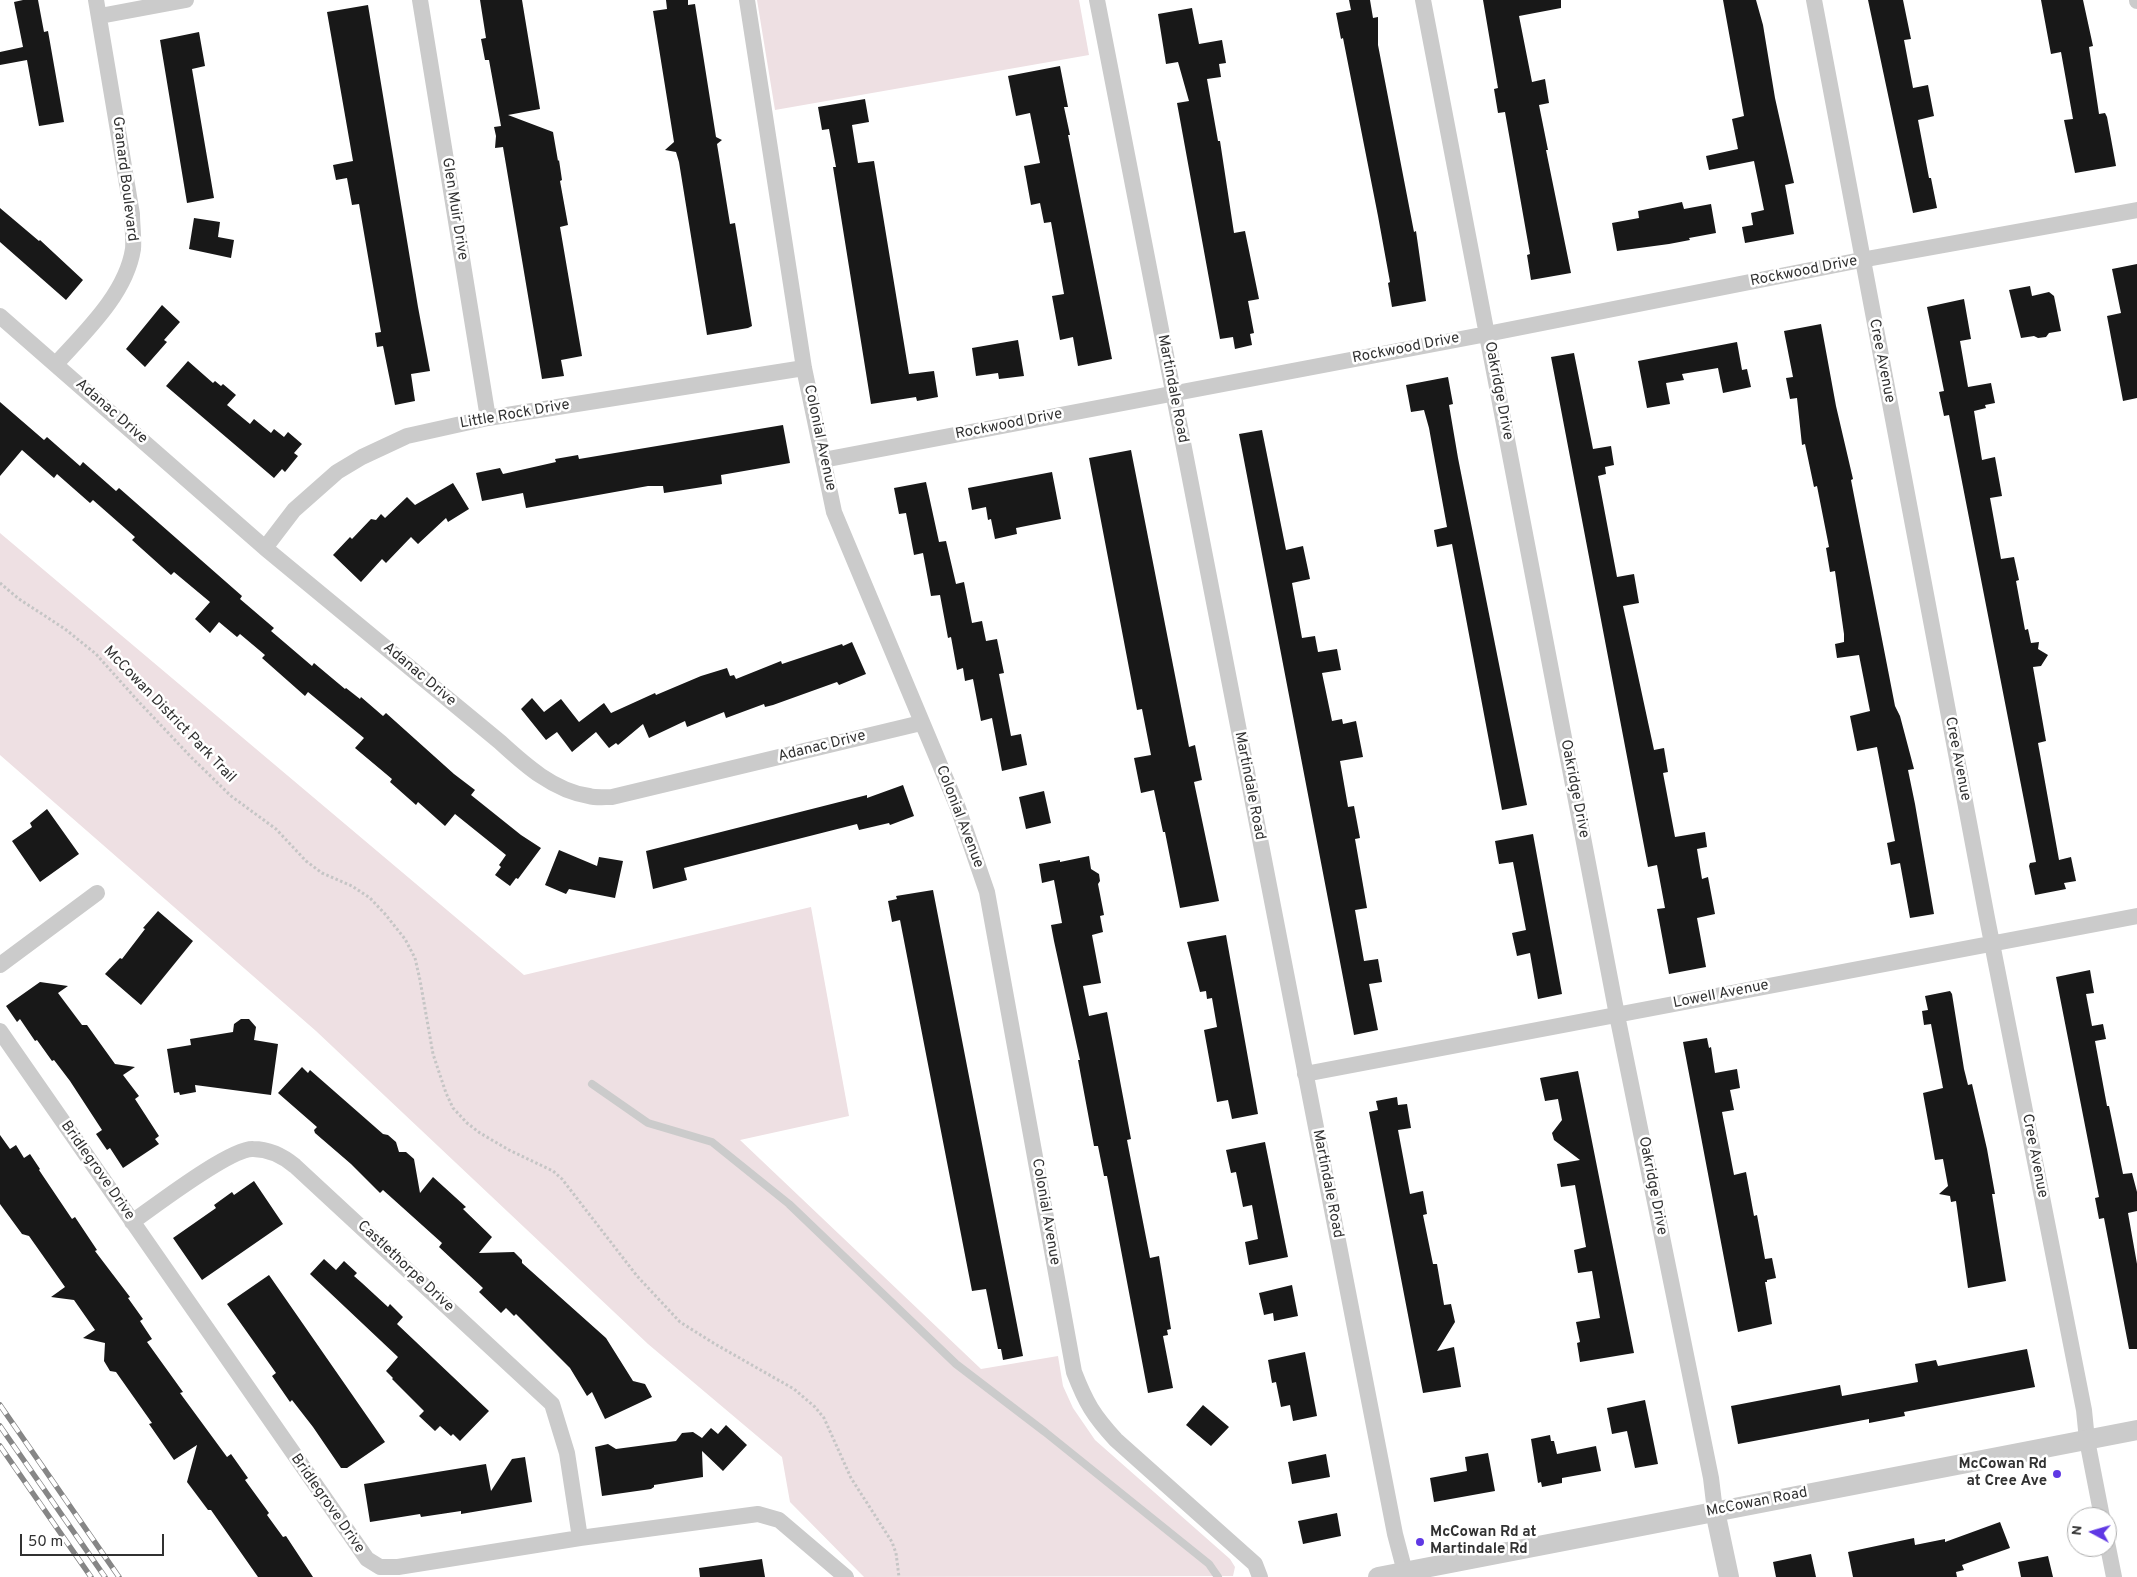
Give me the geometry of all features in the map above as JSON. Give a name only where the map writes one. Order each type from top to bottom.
[{"type":"street","name":"Granard Boulevard","points":[[56,364],[111,302],[124,276],[133,249],[132,214],[96,0]]},
{"type":"street","points":[[100,16],[186,0]]},
{"type":"street","name":"Glen Muir Drive","points":[[420,0],[488,418]]},
{"type":"street","name":"Colonial Avenue","points":[[747,0],[804,368],[834,512],[958,808],[987,892],[1074,1372],[1084,1398],[1096,1419],[1116,1440],[1255,1564],[1260,1577]]},
{"type":"street","name":"Martindale Road","points":[[1097,0],[1393,1524],[1405,1572]]},
{"type":"street","name":"Oakridge Drive","points":[[1423,0],[1617,1015],[1711,1478],[1729,1577]]},
{"type":"street","name":"Cree Avenue","points":[[1814,0],[1861,260],[2084,1410],[2087,1440],[2100,1507]]},
{"type":"street","name":"Rockwood Drive","points":[[823,460],[1487,334],[1861,260],[2137,210]]},
{"type":"street","name":"Adanac Drive","points":[[0,316],[265,548],[500,742],[528,768],[572,792],[589,797],[612,797],[921,723]]},
{"type":"street","name":"Little Rock Drive","points":[[265,548],[294,510],[337,472],[407,436],[488,418],[804,368]]},
{"type":"street","points":[[0,965],[97,893]]},
{"type":"street","name":"Lowell Avenue","points":[[1305,1074],[2137,916]]},
{"type":"street","name":"Bridlegrove Drive","points":[[0,1032],[367,1559],[380,1567],[398,1567],[580,1538],[739,1515],[758,1514],[779,1520],[846,1577]]},
{"type":"street","name":"Castlethorpe Drive","points":[[132,1222],[230,1154],[251,1148],[268,1150],[282,1155],[552,1404],[566,1452],[580,1538]]},
{"type":"street","name":"McCowan Road","points":[[1378,1577],[2137,1430]]},
{"type":"street","points":[[2110,1557],[2114,1577]]},
{"type":"lane","points":[[592,1084],[648,1123],[712,1142],[789,1204],[956,1364],[1209,1564],[1218,1577]]},
{"type":"path","name":"McCowan District Park Trail","points":[[0,583],[19,599],[65,629],[96,654],[192,758],[231,796],[276,829],[306,861],[322,873],[352,886],[370,898],[385,914],[405,940],[415,958],[433,1054],[453,1108],[466,1123],[480,1133],[509,1150],[553,1171],[562,1179],[637,1276],[680,1322],[794,1389],[815,1407],[824,1418],[851,1478],[892,1542],[896,1553],[899,1577]]},
{"type":"shaded area","points":[[757,0],[1079,0],[1089,55],[775,110]]},
{"type":"shaded area","points":[[0,533],[524,975],[811,907],[849,1116],[740,1140],[981,1369],[1058,1356],[1063,1386],[1073,1408],[1095,1440],[1230,1559],[1235,1567],[1233,1576],[864,1577],[790,1502],[782,1457],[648,1344],[316,1031],[0,755]]},
{"type":"building","points":[[38,0],[44,32],[48,31],[64,122],[39,126],[27,60],[0,65],[0,52],[23,47],[14,2]]},
{"type":"building","points":[[480,0],[522,0],[540,109],[508,115],[553,132],[568,225],[560,227],[582,356],[561,360],[564,376],[542,379],[503,147],[495,148],[496,136],[494,127],[501,126],[489,60],[485,60],[481,39],[486,38]]},
{"type":"building","points":[[666,0],[688,0],[688,5],[695,4],[716,137],[722,140],[717,144],[730,224],[735,223],[752,326],[748,328],[707,335],[679,162],[676,152],[665,150],[674,142],[653,11],[667,9]]},
{"type":"building","points":[[1349,0],[1370,0],[1373,18],[1378,17],[1378,45],[1414,232],[1416,231],[1426,301],[1392,307],[1388,283],[1390,282],[1378,216],[1343,38],[1341,39],[1336,13],[1351,10]]},
{"type":"building","points":[[1483,0],[1561,0],[1561,8],[1519,16],[1532,82],[1545,79],[1549,103],[1539,105],[1548,150],[1546,150],[1571,273],[1531,280],[1527,255],[1530,254],[1505,112],[1498,113],[1494,89],[1498,88]]},
{"type":"building","points":[[1723,0],[1756,0],[1763,25],[1775,98],[1794,183],[1785,185],[1794,234],[1745,243],[1742,227],[1753,225],[1751,213],[1764,210],[1754,161],[1709,170],[1706,156],[1738,149],[1732,119],[1744,116]]},
{"type":"building","points":[[1868,0],[1903,0],[1911,39],[1904,40],[1913,88],[1928,85],[1934,116],[1918,120],[1937,208],[1913,213]]},
{"type":"building","points":[[2041,0],[2083,0],[2093,46],[2089,47],[2099,114],[2105,113],[2107,117],[2116,166],[2075,173],[2064,120],[2073,119],[2061,52],[2051,54]]},
{"type":"building","points":[[368,5],[430,371],[411,374],[415,401],[395,405],[383,346],[377,347],[375,333],[381,332],[359,204],[352,205],[347,178],[336,180],[333,165],[353,161],[327,12]]},
{"type":"building","points":[[1192,8],[1199,44],[1222,40],[1226,63],[1219,64],[1221,77],[1207,79],[1218,141],[1220,141],[1234,233],[1245,231],[1259,299],[1248,301],[1254,333],[1250,334],[1252,345],[1235,349],[1233,337],[1220,339],[1177,103],[1189,101],[1178,62],[1166,64],[1158,14]]},
{"type":"building","points":[[199,32],[205,66],[192,69],[214,198],[187,203],[160,40]]},
{"type":"building","points":[[1060,66],[1068,107],[1064,107],[1070,135],[1068,135],[1112,359],[1078,366],[1073,337],[1060,340],[1052,296],[1064,294],[1051,222],[1044,223],[1040,203],[1031,205],[1024,166],[1040,163],[1030,113],[1016,116],[1008,76]]},
{"type":"building","points":[[865,99],[869,122],[852,125],[858,163],[874,161],[909,374],[934,371],[938,397],[917,401],[916,397],[871,404],[833,167],[836,167],[829,129],[822,130],[818,107]]},
{"type":"building","points":[[1682,202],[1684,209],[1711,204],[1716,233],[1669,244],[1617,251],[1612,223],[1639,218],[1638,211]]},
{"type":"building","points":[[0,208],[40,240],[83,280],[66,300],[0,242]]},
{"type":"building","points":[[194,218],[220,222],[218,237],[234,240],[231,258],[189,249]]},
{"type":"building","points":[[2137,264],[2137,398],[2123,401],[2107,316],[2121,313],[2112,269]]},
{"type":"building","points":[[2030,286],[2032,296],[2049,292],[2054,296],[2061,331],[2049,333],[2046,337],[2021,338],[2009,290]]},
{"type":"building","points":[[1964,299],[1971,339],[1960,341],[1968,387],[1991,383],[1995,403],[1985,405],[1986,408],[1974,411],[1982,460],[1995,457],[2002,496],[1990,498],[2001,559],[2014,557],[2019,580],[2016,581],[2025,630],[2028,629],[2031,643],[2039,642],[2038,649],[2048,655],[2041,666],[2033,667],[2046,741],[2038,743],[2059,860],[2071,857],[2076,881],[2064,883],[2066,889],[2035,895],[2029,866],[2030,863],[2036,862],[1949,415],[1944,416],[1939,392],[1944,391],[1927,307]]},
{"type":"building","points":[[162,305],[180,322],[164,340],[167,342],[145,367],[126,349]]},
{"type":"building","points":[[1821,324],[1836,406],[1853,479],[1851,480],[1895,706],[1900,716],[1914,769],[1908,770],[1934,914],[1910,918],[1900,863],[1891,865],[1887,843],[1895,841],[1877,747],[1857,751],[1850,716],[1870,711],[1859,655],[1837,658],[1835,644],[1844,642],[1844,634],[1835,571],[1830,572],[1826,548],[1829,547],[1817,486],[1814,487],[1805,444],[1802,445],[1797,398],[1790,399],[1786,378],[1793,377],[1784,331]]},
{"type":"building","points":[[1018,340],[1024,376],[999,379],[998,373],[976,376],[972,348]]},
{"type":"building","points":[[1737,342],[1742,370],[1747,369],[1751,387],[1723,393],[1718,368],[1682,374],[1684,380],[1666,383],[1670,404],[1647,408],[1638,361]]},
{"type":"building","points":[[1574,353],[1593,449],[1611,446],[1614,465],[1605,467],[1606,474],[1598,476],[1617,577],[1634,574],[1639,603],[1623,606],[1654,750],[1664,748],[1668,772],[1663,773],[1675,837],[1705,832],[1707,847],[1697,849],[1702,879],[1708,877],[1715,914],[1697,918],[1706,967],[1669,974],[1657,909],[1665,908],[1657,865],[1648,867],[1551,357]]},
{"type":"building","points":[[188,361],[213,383],[215,381],[221,386],[223,384],[236,395],[227,405],[250,424],[254,419],[271,433],[274,429],[284,437],[288,432],[302,444],[294,453],[298,456],[285,472],[282,469],[274,478],[166,386]]},
{"type":"building","points":[[1448,377],[1453,404],[1449,405],[1458,458],[1527,805],[1502,810],[1452,544],[1437,547],[1434,530],[1447,527],[1429,428],[1424,410],[1411,412],[1406,385]]},
{"type":"building","points":[[0,402],[44,440],[47,437],[80,466],[83,462],[116,491],[119,488],[242,596],[240,599],[274,628],[271,631],[312,666],[314,663],[345,689],[360,699],[361,697],[383,716],[386,713],[454,774],[475,790],[471,795],[521,835],[541,848],[518,879],[516,878],[510,886],[495,875],[506,855],[455,814],[445,826],[418,802],[416,805],[390,782],[392,779],[355,748],[364,738],[308,692],[305,696],[262,658],[265,655],[240,634],[237,637],[219,622],[210,633],[195,619],[210,602],[174,572],[171,575],[132,540],[135,537],[93,500],[90,503],[57,474],[54,478],[22,450],[0,476]]},
{"type":"building","points":[[783,425],[790,463],[721,475],[722,484],[664,493],[663,486],[648,486],[526,508],[523,493],[482,501],[476,473],[500,468],[503,474],[556,462],[555,459],[578,455],[579,459]]},
{"type":"building","points":[[1262,430],[1286,550],[1303,546],[1310,579],[1292,583],[1302,638],[1315,636],[1318,652],[1337,649],[1341,670],[1322,673],[1332,721],[1342,719],[1343,724],[1356,721],[1363,757],[1340,761],[1348,807],[1354,806],[1360,838],[1355,839],[1367,908],[1355,910],[1364,961],[1378,959],[1382,982],[1369,984],[1378,1030],[1354,1035],[1239,434]]},
{"type":"building","points":[[1131,450],[1189,747],[1195,745],[1202,780],[1194,782],[1219,901],[1180,908],[1165,832],[1163,832],[1154,790],[1141,793],[1134,758],[1151,755],[1142,709],[1137,710],[1089,458]]},
{"type":"building","points":[[1052,472],[1061,519],[1016,528],[1017,534],[995,539],[991,519],[988,520],[986,507],[972,510],[968,488]]},
{"type":"building","points":[[926,482],[939,542],[946,541],[956,584],[964,582],[972,623],[982,621],[986,641],[997,639],[1004,673],[999,674],[1011,736],[1021,734],[1027,765],[1002,771],[992,718],[981,721],[973,679],[965,681],[963,668],[957,670],[951,637],[948,638],[940,595],[931,596],[923,553],[914,555],[906,513],[899,514],[894,488]]},
{"type":"building","points":[[453,483],[469,509],[448,522],[446,518],[418,544],[411,537],[386,563],[382,559],[361,582],[333,555],[371,519],[376,520],[381,514],[385,518],[407,497],[415,505]]},
{"type":"building","points":[[852,642],[866,674],[839,685],[837,682],[773,705],[765,707],[764,704],[726,718],[724,712],[687,727],[685,721],[649,738],[643,724],[618,745],[616,743],[609,748],[596,732],[572,752],[557,732],[546,740],[521,709],[532,698],[544,712],[561,699],[579,722],[604,703],[611,713],[655,693],[656,695],[701,676],[727,668],[730,676],[734,675],[736,679],[781,661],[782,664]]},
{"type":"building","points":[[903,785],[914,816],[890,825],[889,823],[859,830],[857,824],[684,868],[687,880],[653,889],[646,851],[867,795],[867,798]]},
{"type":"building","points":[[1044,791],[1051,823],[1026,829],[1019,797]]},
{"type":"building","points":[[47,809],[79,854],[40,882],[12,841],[32,827],[30,823]]},
{"type":"building","points":[[1533,834],[1562,994],[1538,999],[1530,953],[1517,956],[1512,933],[1526,930],[1513,862],[1499,864],[1495,841]]},
{"type":"building","points":[[559,850],[597,866],[599,857],[623,861],[615,898],[569,889],[566,894],[545,885]]},
{"type":"building","points":[[1089,856],[1091,869],[1099,874],[1100,881],[1098,884],[1104,915],[1100,916],[1103,932],[1092,935],[1101,983],[1083,986],[1089,1016],[1107,1012],[1131,1139],[1127,1140],[1150,1258],[1159,1256],[1171,1329],[1167,1330],[1168,1335],[1163,1336],[1173,1388],[1148,1393],[1107,1176],[1104,1176],[1098,1146],[1094,1146],[1078,1060],[1080,1060],[1051,925],[1062,923],[1054,880],[1042,883],[1039,864]]},
{"type":"building","points":[[933,890],[1023,1356],[1003,1360],[1001,1349],[998,1349],[986,1289],[972,1291],[900,920],[892,922],[888,901],[897,899],[896,896]]},
{"type":"building","points":[[158,911],[193,941],[141,1005],[105,974],[120,958],[122,959],[145,929],[143,928]]},
{"type":"building","points":[[1226,935],[1258,1114],[1232,1119],[1228,1100],[1217,1102],[1204,1030],[1217,1027],[1212,998],[1207,999],[1206,991],[1200,992],[1187,942]]},
{"type":"building","points":[[2090,970],[2094,993],[2086,994],[2092,1026],[2103,1024],[2106,1039],[2095,1041],[2107,1106],[2109,1106],[2123,1174],[2132,1173],[2137,1192],[2137,1211],[2128,1213],[2137,1264],[2137,1349],[2129,1349],[2104,1218],[2099,1219],[2095,1198],[2099,1197],[2056,977]]},
{"type":"building","points":[[40,982],[68,986],[58,993],[82,1025],[87,1025],[115,1064],[135,1067],[123,1075],[139,1096],[135,1099],[159,1136],[155,1139],[159,1144],[123,1168],[110,1148],[107,1150],[96,1134],[102,1130],[70,1081],[37,1040],[35,1041],[20,1019],[17,1022],[6,1006]]},
{"type":"building","points":[[1950,991],[1964,1069],[1968,1085],[1972,1084],[1987,1149],[1995,1194],[1992,1194],[2006,1281],[1968,1288],[1956,1201],[1951,1202],[1950,1196],[1939,1194],[1948,1186],[1943,1159],[1935,1160],[1923,1093],[1943,1088],[1931,1024],[1924,1025],[1922,1011],[1928,1010],[1925,996]]},
{"type":"building","points":[[241,1019],[249,1019],[256,1027],[254,1040],[278,1044],[271,1095],[195,1085],[196,1092],[180,1095],[179,1092],[174,1093],[167,1049],[191,1045],[190,1039],[233,1032],[234,1024]]},
{"type":"building","points":[[1707,1038],[1709,1048],[1711,1047],[1715,1073],[1737,1069],[1740,1088],[1730,1090],[1734,1110],[1722,1112],[1734,1175],[1746,1172],[1754,1216],[1757,1215],[1765,1259],[1772,1258],[1776,1278],[1765,1282],[1772,1324],[1738,1332],[1683,1042]]},
{"type":"building","points":[[302,1067],[308,1073],[310,1070],[383,1134],[388,1135],[396,1142],[399,1152],[406,1152],[414,1159],[420,1193],[433,1177],[466,1207],[463,1209],[492,1237],[479,1253],[514,1252],[522,1260],[522,1263],[606,1338],[633,1381],[645,1384],[652,1397],[605,1419],[592,1392],[587,1396],[570,1368],[516,1314],[514,1316],[506,1308],[501,1313],[479,1292],[483,1288],[439,1247],[442,1243],[383,1190],[380,1193],[351,1164],[315,1133],[314,1130],[317,1127],[278,1093]]},
{"type":"building","points":[[1578,1071],[1634,1353],[1580,1362],[1577,1343],[1580,1342],[1576,1322],[1600,1318],[1592,1271],[1578,1273],[1574,1250],[1586,1247],[1575,1185],[1561,1187],[1557,1164],[1580,1160],[1554,1140],[1552,1133],[1562,1120],[1558,1099],[1545,1101],[1540,1078]]},
{"type":"building","points":[[1397,1097],[1398,1105],[1407,1104],[1411,1128],[1398,1130],[1410,1194],[1423,1191],[1427,1214],[1423,1215],[1433,1264],[1437,1264],[1444,1305],[1451,1304],[1455,1322],[1437,1351],[1454,1347],[1461,1387],[1423,1393],[1369,1112],[1378,1110],[1376,1101]]},
{"type":"building","points":[[0,1135],[10,1149],[16,1145],[24,1158],[30,1154],[72,1219],[75,1217],[97,1250],[95,1251],[130,1297],[128,1298],[143,1319],[140,1321],[152,1339],[147,1342],[183,1392],[180,1393],[227,1457],[231,1454],[248,1478],[245,1480],[269,1513],[267,1515],[283,1537],[286,1536],[313,1577],[258,1577],[211,1510],[208,1510],[187,1482],[197,1445],[174,1460],[149,1424],[152,1423],[116,1372],[110,1371],[104,1361],[105,1343],[83,1338],[95,1330],[74,1300],[51,1297],[65,1287],[29,1236],[22,1234],[0,1204]]},
{"type":"building","points":[[1265,1142],[1288,1257],[1249,1265],[1245,1242],[1258,1239],[1252,1205],[1243,1207],[1236,1172],[1231,1173],[1226,1150]]},
{"type":"building","points":[[254,1181],[283,1224],[202,1280],[173,1238],[216,1208],[214,1205],[232,1192],[234,1195]]},
{"type":"building","points":[[324,1259],[336,1270],[344,1261],[357,1273],[354,1276],[388,1307],[390,1304],[403,1317],[397,1324],[489,1411],[460,1441],[440,1426],[435,1431],[419,1416],[424,1411],[386,1371],[398,1357],[310,1274]]},
{"type":"building","points":[[269,1275],[385,1442],[347,1468],[341,1468],[313,1427],[292,1400],[290,1402],[272,1376],[276,1373],[227,1304]]},
{"type":"building","points":[[1292,1285],[1298,1316],[1274,1321],[1273,1313],[1264,1315],[1259,1293]]},
{"type":"building","points":[[2027,1349],[2035,1387],[1904,1412],[1905,1416],[1869,1423],[1869,1419],[1738,1444],[1731,1406],[1840,1385],[1842,1396],[1918,1382],[1915,1364],[1936,1360],[1938,1366]]},
{"type":"building","points":[[1305,1352],[1317,1416],[1293,1421],[1290,1405],[1281,1407],[1276,1382],[1272,1383],[1268,1360]]},
{"type":"building","points":[[1645,1400],[1658,1464],[1635,1468],[1627,1431],[1612,1434],[1607,1408]]},
{"type":"building","points":[[1203,1405],[1229,1427],[1211,1446],[1186,1425]]},
{"type":"building","points":[[726,1425],[747,1445],[723,1471],[702,1451],[703,1477],[654,1485],[651,1489],[602,1496],[595,1447],[608,1444],[616,1449],[676,1441],[682,1433],[693,1432],[702,1438],[711,1428],[718,1434]]},
{"type":"building","points":[[1550,1435],[1551,1441],[1554,1441],[1557,1454],[1596,1446],[1601,1471],[1562,1478],[1562,1483],[1542,1487],[1541,1482],[1538,1483],[1531,1439]]},
{"type":"building","points":[[1488,1453],[1495,1491],[1434,1502],[1430,1478],[1467,1471],[1465,1457]]},
{"type":"building","points":[[1326,1454],[1330,1477],[1292,1484],[1288,1462]]},
{"type":"building","points":[[525,1457],[532,1502],[461,1514],[461,1511],[421,1517],[420,1514],[370,1522],[364,1484],[486,1464],[491,1491],[512,1459]]},
{"type":"building","points":[[1337,1513],[1341,1536],[1303,1544],[1298,1521]]},
{"type":"building","points":[[2000,1522],[2010,1548],[1962,1565],[1964,1570],[1956,1572],[1957,1577],[1853,1577],[1848,1552],[1914,1538],[1915,1545],[1945,1539],[1945,1542]]},
{"type":"building","points":[[1811,1554],[1816,1577],[1776,1577],[1773,1562]]},
{"type":"building","points":[[2048,1556],[2053,1577],[2021,1577],[2018,1562]]},
{"type":"building","points":[[762,1559],[765,1577],[700,1577],[699,1568]]},
{"type":"railway","points":[[0,1405],[119,1577]]},
{"type":"railway","points":[[0,1426],[105,1577]]},
{"type":"railway","points":[[0,1446],[91,1577]]},
{"type":"place","name":"McCowan Rd at Cree Ave","points":[[2057,1474]]},
{"type":"place","name":"McCowan Rd at Martindale Rd","points":[[1420,1542]]}]
